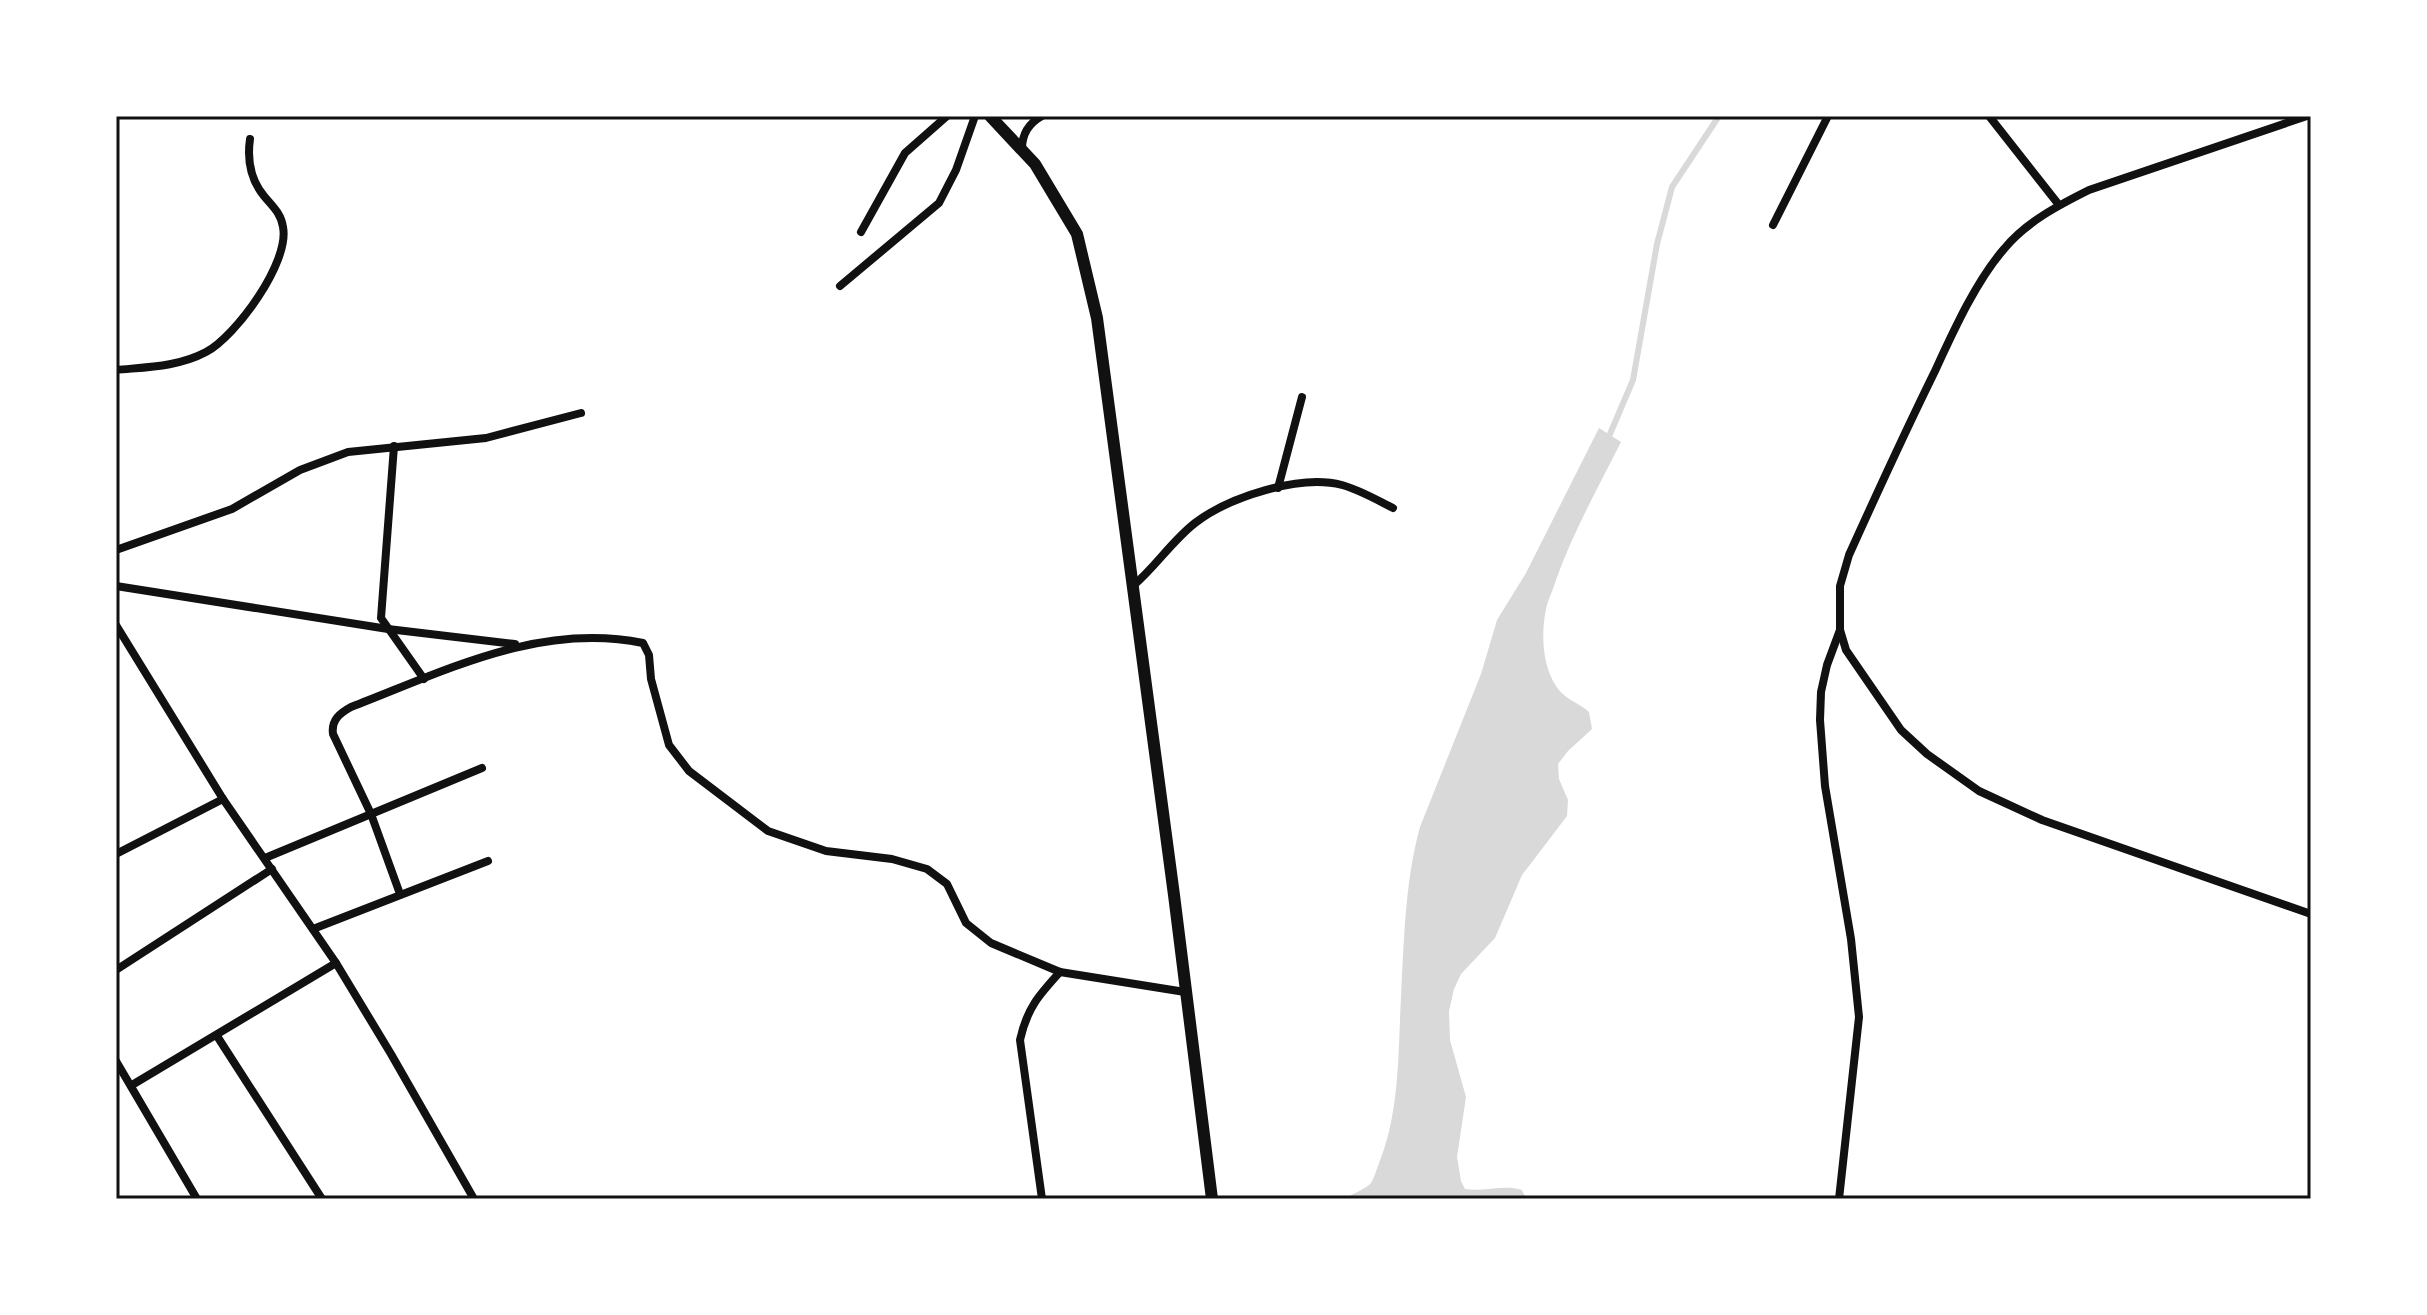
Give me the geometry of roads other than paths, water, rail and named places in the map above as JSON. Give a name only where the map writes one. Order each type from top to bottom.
[{"type":"street","points":[[861,232],[905,153],[947,116]]},
{"type":"street","points":[[840,286],[939,203],[956,170],[975,116]]},
{"type":"street","points":[[990,116],[1035,164],[1077,234],[1097,318],[1212,1199]]},
{"type":"street","points":[[1022,150],[1027,128],[1042,116]]},
{"type":"street","points":[[1773,225],[1828,116]]},
{"type":"street","points":[[1989,116],[2059,205]]},
{"type":"street","points":[[2307,116],[2089,190],[2059,205],[2005,247],[1955,329],[1849,555],[1840,586],[1840,630],[1846,650],[1901,730],[1927,754],[1979,791],[2042,820],[2311,914]]},
{"type":"street","points":[[116,370],[175,363],[207,352],[224,338],[266,287],[281,249],[284,227],[277,210],[261,193],[252,176],[248,155],[250,139]]},
{"type":"street","points":[[1278,488],[1302,397]]},
{"type":"street","points":[[116,550],[232,509],[300,470],[348,452],[486,438],[581,413]]},
{"type":"street","points":[[394,446],[380,611],[382,622],[424,679]]},
{"type":"street","points":[[1134,585],[1187,530],[1222,505],[1250,495],[1321,483],[1340,485],[1393,508]]},
{"type":"street","points":[[116,586],[388,629],[523,645]]},
{"type":"street","points":[[116,625],[223,799],[336,963],[474,1199]]},
{"type":"street","points":[[1839,1199],[1859,1017],[1847,911],[1825,786],[1820,720],[1821,692],[1827,665],[1840,630]]},
{"type":"street","points":[[400,894],[371,814],[333,734],[335,721],[342,712],[496,651],[573,636],[620,638],[643,643],[649,655],[651,679],[669,745],[689,771],[768,831],[826,851],[892,859],[927,869],[947,884],[966,923],[991,943],[1060,972],[1185,992]]},
{"type":"street","points":[[265,858],[482,768]]},
{"type":"street","points":[[116,854],[223,799]]},
{"type":"street","points":[[313,929],[488,861]]},
{"type":"street","points":[[116,970],[272,869]]},
{"type":"street","points":[[132,1085],[336,963]]},
{"type":"street","points":[[1042,1199],[1020,1040],[1025,1018],[1035,999],[1060,972]]},
{"type":"street","points":[[217,1036],[322,1199]]},
{"type":"street","points":[[116,1061],[197,1199]]},
{"type":"waterway","points":[[1607,441],[1633,380],[1657,244],[1672,187],[1719,116]]}]
